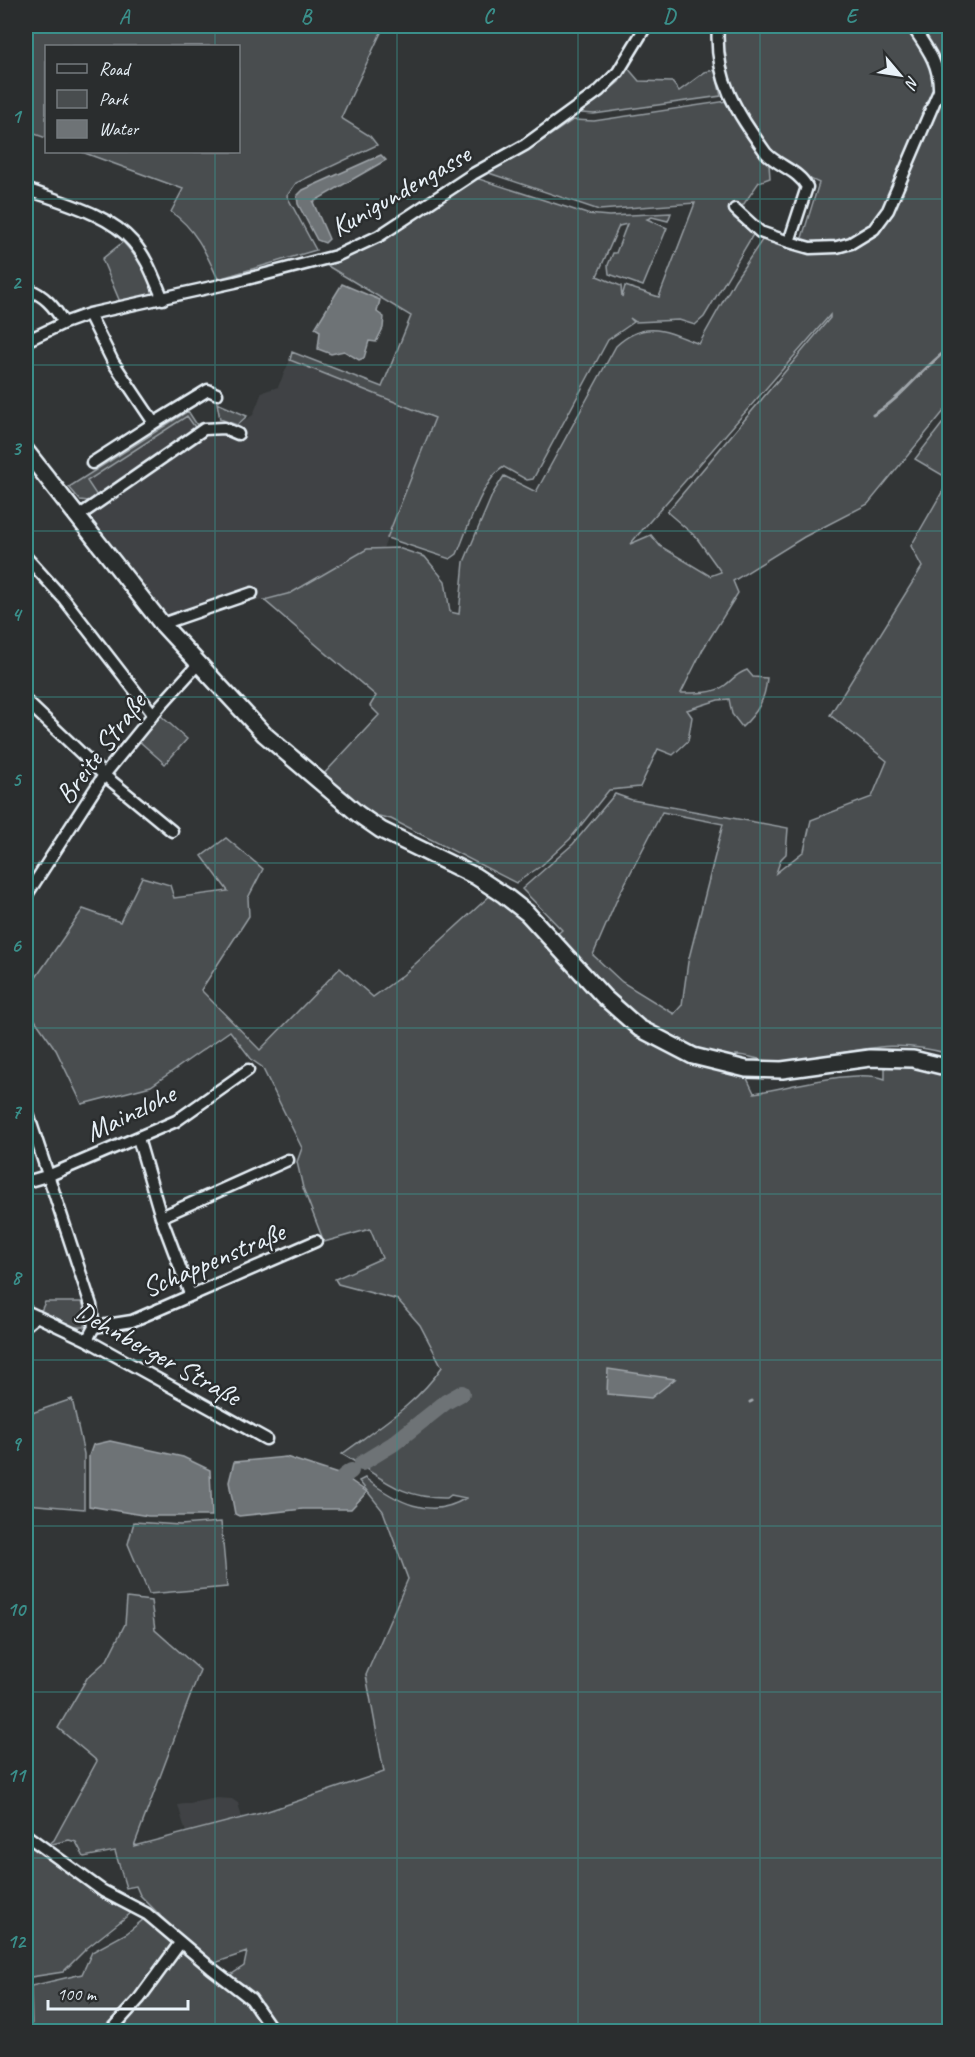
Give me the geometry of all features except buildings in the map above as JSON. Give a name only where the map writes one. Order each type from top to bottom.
[{"type":"street","name":"Kunigundengasse","points":[[26,341],[64,322],[89,314],[162,299],[336,256],[378,236],[473,174],[525,145],[591,98],[618,72],[646,26]]},
{"type":"street","points":[[718,26],[716,51],[725,88],[766,153],[773,161],[803,179],[807,187],[789,242]]},
{"type":"street","points":[[735,209],[760,232],[810,248],[837,247],[851,243],[874,229],[888,210],[939,91],[940,74],[934,58],[912,26]]},
{"type":"street","points":[[26,189],[67,204],[118,230],[133,242],[151,269],[162,299]]},
{"type":"street","points":[[26,288],[38,293],[53,305],[64,322]]},
{"type":"street","points":[[89,314],[113,362],[154,423]]},
{"type":"street","points":[[92,463],[208,390],[217,394]]},
{"type":"street","points":[[77,517],[204,429],[224,428],[238,434]]},
{"type":"street","points":[[26,451],[162,624],[252,723],[313,777],[381,830],[475,876],[504,895],[534,920],[604,997],[639,1028],[667,1045],[693,1056],[746,1069],[782,1070],[870,1058],[914,1059],[950,1068]]},
{"type":"street","points":[[26,557],[64,599],[153,714]]},
{"type":"street","points":[[162,624],[168,619],[252,593]]},
{"type":"street","name":"Breite Straße","points":[[26,896],[104,775],[153,714],[199,663]]},
{"type":"street","points":[[26,701],[104,775],[172,831]]},
{"type":"street","name":"Mainzlohe","points":[[26,1182],[50,1175],[176,1121],[248,1070]]},
{"type":"street","points":[[26,1108],[91,1305],[94,1327],[87,1340]]},
{"type":"street","points":[[138,1137],[160,1217],[190,1294]]},
{"type":"street","points":[[160,1217],[288,1160]]},
{"type":"street","name":"Schappenstraße","points":[[94,1327],[132,1321],[316,1241]]},
{"type":"street","name":"Dehnberger Straße","points":[[26,1311],[87,1340],[266,1439]]},
{"type":"street","points":[[26,1325],[37,1316]]},
{"type":"street","points":[[26,1835],[103,1891],[147,1914],[251,1999],[274,2031]]},
{"type":"street","points":[[109,2031],[139,1999],[180,1943]]},
{"type":"shaded area","points":[[290,360],[435,418],[383,549],[367,549],[291,593],[255,602],[251,591],[167,615],[89,514],[102,504],[87,482],[187,416],[199,428],[220,419],[237,425],[253,415],[262,392],[278,387]]},
{"type":"shaded area","points":[[217,1798],[232,1799],[238,1803],[242,1818],[186,1833],[178,1805]]},
{"type":"green space","points":[[26,26],[384,26],[341,118],[370,136],[377,145],[296,183],[287,196],[316,250],[218,279],[193,233],[171,212],[183,189],[85,153],[240,153],[240,45],[45,45],[45,138],[26,131]]},
{"type":"green space","points":[[724,26],[908,26],[936,71],[936,89],[910,155],[887,202],[873,221],[856,236],[838,244],[801,241],[819,183],[792,170],[778,160],[765,147],[744,116],[730,81],[724,44]]},
{"type":"green space","points":[[916,26],[949,26],[949,405],[868,504],[804,537],[733,581],[738,593],[703,649],[681,693],[720,689],[747,670],[753,677],[767,678],[760,705],[752,716],[742,727],[732,714],[729,699],[718,700],[687,710],[692,717],[688,741],[673,755],[658,749],[640,787],[609,790],[570,839],[541,866],[516,883],[391,819],[371,814],[322,776],[379,715],[370,706],[376,696],[264,600],[291,593],[367,549],[398,548],[425,557],[445,581],[450,612],[459,614],[464,562],[493,493],[504,476],[536,492],[616,346],[637,332],[646,330],[666,332],[699,344],[735,280],[762,240],[814,252],[874,232],[944,88],[940,62]],"holes":[[[830,315],[830,318],[667,512],[696,537],[721,572],[710,576],[660,546],[651,535],[630,544]]]},
{"type":"green space","points":[[627,67],[639,81],[672,82],[679,91],[705,72],[715,70],[721,96],[594,114],[580,113],[619,82]]},
{"type":"green space","points":[[727,101],[743,129],[769,164],[770,178],[759,182],[734,218],[754,233],[704,317],[695,325],[679,320],[636,322],[630,318],[634,322],[608,340],[533,479],[527,480],[504,467],[496,473],[483,493],[457,554],[450,559],[387,538],[435,418],[290,360],[292,352],[382,387],[411,316],[326,265],[387,238],[476,178],[587,214],[609,216],[671,213],[668,221],[652,217],[647,219],[667,228],[643,286],[609,274],[608,265],[613,253],[616,253],[627,224],[619,226],[597,276],[621,286],[622,297],[625,286],[659,297],[695,203],[599,210],[486,172],[536,145],[573,120],[594,121]]},
{"type":"green space","points":[[123,242],[145,272],[153,292],[150,297],[120,302],[102,259]]},
{"type":"green space","points":[[217,403],[247,416],[237,425],[220,419]]},
{"type":"green space","points":[[188,411],[199,428],[197,430],[187,416],[87,481],[97,496],[89,501],[80,500],[69,487]]},
{"type":"green space","points":[[949,415],[949,479],[915,459]]},
{"type":"green space","points":[[949,480],[949,1054],[903,1046],[864,1049],[781,1062],[736,1055],[754,1093],[840,1077],[872,1076],[885,1079],[885,1063],[912,1064],[949,1073],[949,2031],[32,2031],[31,1986],[82,1974],[92,1952],[127,1933],[144,1919],[158,1928],[164,1937],[251,2001],[245,1985],[229,1976],[244,1966],[247,1952],[209,1965],[140,1895],[136,1886],[126,1888],[115,1851],[84,1857],[76,1842],[69,1840],[48,1845],[54,1840],[97,1761],[58,1728],[87,1678],[107,1660],[125,1624],[127,1598],[151,1601],[155,1630],[200,1670],[134,1846],[265,1812],[384,1772],[366,1675],[408,1579],[383,1511],[359,1481],[365,1478],[388,1494],[426,1508],[453,1505],[466,1498],[451,1495],[447,1498],[416,1495],[391,1485],[342,1454],[409,1404],[442,1367],[420,1325],[398,1300],[338,1284],[335,1279],[382,1258],[370,1229],[324,1242],[303,1188],[297,1162],[302,1148],[262,1067],[252,1060],[230,1031],[151,1086],[82,1104],[56,1050],[26,1007],[26,992],[83,909],[120,922],[142,877],[170,885],[174,898],[228,891],[202,856],[226,838],[263,869],[248,898],[249,916],[201,990],[260,1050],[340,968],[373,997],[403,975],[493,893],[547,943],[562,930],[522,889],[573,844],[615,794],[632,800],[788,828],[786,854],[781,859],[776,873],[804,851],[811,820],[872,797],[887,761],[830,715],[922,567],[911,546]],"holes":[[[662,812],[723,824],[688,962],[682,1005],[674,1014],[622,982],[593,955],[618,897]]]},
{"type":"green space","points":[[160,715],[187,739],[165,764],[139,741]]},
{"type":"green space","points":[[45,1302],[82,1302],[86,1314],[85,1327],[74,1327],[41,1311]]},
{"type":"green space","points":[[72,1399],[84,1454],[84,1509],[26,1504],[26,1415]]},
{"type":"green space","points":[[134,1522],[180,1525],[221,1522],[227,1587],[149,1594],[128,1544]]},
{"type":"green space","points":[[26,1841],[99,1896],[131,1913],[87,1948],[63,1972],[31,1977],[28,1985],[30,2032],[26,2031]]},
{"type":"water","points":[[381,155],[386,160],[313,202],[329,239],[325,243],[317,240],[298,204],[297,196],[303,190]]},
{"type":"water","points":[[342,284],[380,300],[377,312],[384,317],[383,328],[376,342],[369,341],[364,358],[359,360],[344,351],[331,354],[318,349],[320,331],[315,328]]},
{"type":"water","points":[[608,1369],[675,1379],[651,1398],[607,1394]]},
{"type":"water","points":[[110,1441],[183,1457],[210,1470],[212,1516],[148,1516],[89,1506],[89,1456],[93,1445]]},
{"type":"water","points":[[286,1457],[344,1476],[367,1492],[351,1509],[303,1509],[239,1516],[235,1514],[229,1482],[234,1462]]},
{"type":"waterway","points":[[873,415],[894,400],[950,348]]},
{"type":"waterway","points":[[362,1463],[393,1444],[446,1402],[462,1393]]},
{"type":"waterway","points":[[344,1476],[351,1471]]}]
